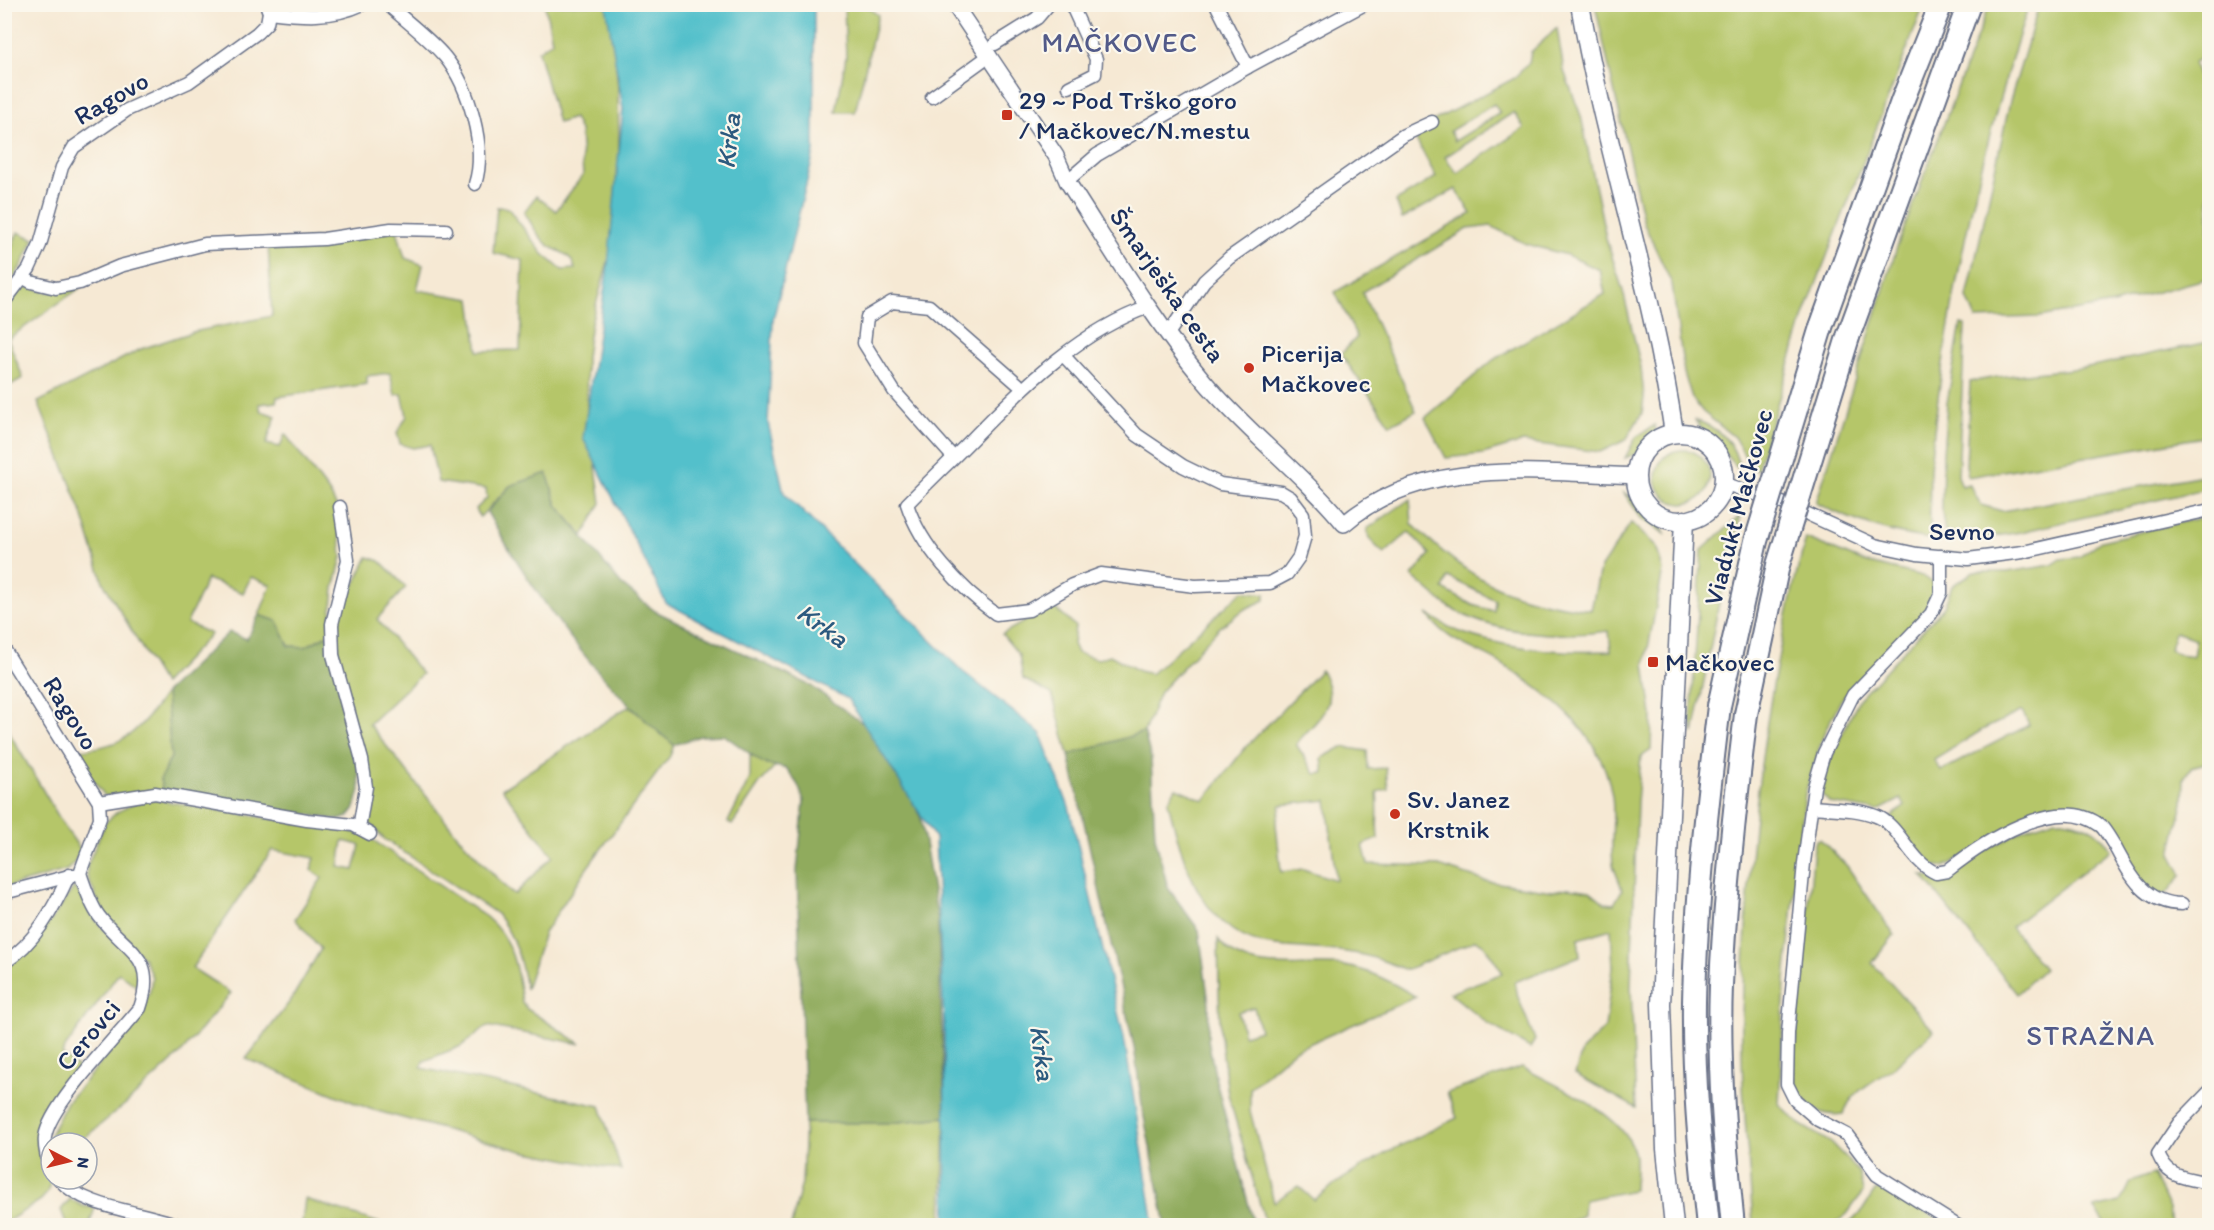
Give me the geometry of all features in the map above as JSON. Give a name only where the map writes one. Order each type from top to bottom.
[{"type":"highway","name":"Viadukt Mačkovec","points":[[1708,1226],[1699,1141],[1694,1004],[1701,852],[1719,706],[1756,541],[1821,327],[1903,99],[1941,4]]},
{"type":"highway","name":"Viadukt Mačkovec","points":[[1733,1226],[1726,1157],[1721,987],[1730,844],[1746,714],[1778,565],[1848,337],[1935,92],[1969,4]]},
{"type":"main road","points":[[1580,4],[1599,93],[1653,311],[1674,434]]},
{"type":"main road","points":[[1688,433],[1702,438],[1713,447],[1720,458],[1723,483],[1714,505],[1696,518],[1684,520],[1661,516],[1651,509],[1638,488],[1638,463],[1644,452],[1663,436],[1674,434],[1688,433]]},
{"type":"main road","points":[[1674,1226],[1666,1149],[1661,1004],[1684,520]]},
{"type":"street","points":[[267,8],[301,16],[326,16],[363,4]]},
{"type":"street","points":[[387,4],[445,56],[457,75],[480,150],[480,169],[475,184]]},
{"type":"street","name":"Šmarješka cesta","points":[[954,4],[993,49],[1056,156],[1067,181],[1168,334],[1212,389],[1252,432],[1307,482],[1344,524],[1362,508],[1391,492],[1450,476],[1536,473],[1637,476]]},
{"type":"street","points":[[932,97],[1037,18],[1049,4]]},
{"type":"street","points":[[1069,87],[1095,74],[1096,59],[1071,4]]},
{"type":"street","points":[[1216,4],[1248,68]]},
{"type":"street","points":[[1067,181],[1097,155],[1365,4]]},
{"type":"street","name":"Ragovo","points":[[4,302],[22,277],[40,245],[62,167],[74,147],[127,110],[189,82],[257,33],[267,23],[267,8]]},
{"type":"street","points":[[1168,334],[1204,281],[1229,258],[1404,135],[1432,122]]},
{"type":"street","points":[[22,277],[31,282],[56,288],[80,283],[120,266],[205,244],[324,238],[392,229],[446,230]]},
{"type":"street","points":[[952,458],[894,391],[864,343],[867,317],[892,302],[929,306],[1018,384]]},
{"type":"street","points":[[1064,356],[1137,435],[1183,466],[1220,484],[1281,492],[1291,498],[1302,514],[1305,536],[1299,557],[1287,574],[1270,583],[1195,586],[1101,574],[1071,585],[1029,610],[996,614],[977,600],[936,555],[914,526],[907,504],[1009,400],[1064,356],[1129,314],[1149,307]]},
{"type":"street","name":"Sevno","points":[[1723,483],[1788,505],[1875,545],[1917,554],[1968,559],[2023,552],[2210,510]]},
{"type":"street","points":[[4,963],[15,956],[40,927],[75,874],[100,818],[99,802],[155,793],[365,831],[366,787],[362,760],[333,656],[333,624],[348,560],[340,507]]},
{"type":"street","points":[[1941,556],[1941,593],[1931,614],[1853,695],[1824,753],[1811,807],[1792,978],[1787,1084],[1795,1100],[1818,1120],[1847,1135],[1877,1175],[1958,1226]]},
{"type":"street","name":"Ragovo","points":[[4,649],[99,802]]},
{"type":"street","points":[[1811,807],[1876,816],[1886,822],[1915,859],[1936,873],[1947,871],[2016,828],[2046,816],[2061,813],[2083,817],[2102,827],[2133,880],[2147,895],[2166,904],[2182,904]]},
{"type":"street","points":[[4,893],[75,874]]},
{"type":"street","name":"Cerovci","points":[[47,1131],[51,1119],[63,1099],[140,1008],[146,991],[146,970],[136,954],[98,915],[75,874]]},
{"type":"street","points":[[2210,1091],[2179,1123],[2158,1154],[2164,1167],[2177,1177],[2210,1184]]},
{"type":"street","points":[[69,1191],[97,1203],[156,1216],[181,1226]]},
{"type":"green space","points":[[545,5],[611,5],[618,89],[620,197],[614,240],[591,323],[586,357],[587,405],[601,503],[583,536],[557,505],[547,474],[510,486],[480,517],[476,509],[487,498],[486,489],[438,482],[430,445],[413,448],[400,444],[397,433],[407,416],[402,394],[395,395],[390,373],[367,376],[367,384],[277,397],[276,402],[259,404],[261,411],[276,416],[266,444],[280,447],[285,434],[329,492],[337,507],[342,557],[334,588],[329,634],[305,647],[289,646],[277,621],[259,615],[271,585],[251,577],[243,593],[207,579],[187,623],[211,634],[163,684],[103,582],[81,510],[38,402],[141,349],[193,332],[272,316],[268,244],[397,230],[405,258],[423,265],[417,290],[471,299],[478,351],[520,350],[523,260],[493,253],[497,207],[508,208],[543,254],[562,270],[575,269],[567,255],[543,241],[524,212],[536,196],[556,211],[583,175],[580,131],[574,118],[558,123],[538,51],[552,41]]},
{"type":"green space","points":[[844,5],[864,5],[878,15],[855,112],[836,112],[846,57]]},
{"type":"green space","points":[[1595,5],[1924,5],[1805,313],[1757,470],[1750,465],[1734,437],[1703,412],[1692,398],[1684,373],[1672,284],[1644,224]]},
{"type":"green space","points":[[1989,5],[2029,5],[1981,168],[1957,280],[1947,336],[1931,459],[1930,539],[1871,526],[1816,503],[1897,247]]},
{"type":"green space","points":[[2039,5],[2209,5],[2209,53],[2193,63],[2201,80],[2209,75],[2209,278],[2113,304],[2039,317],[1976,319],[1967,298],[2010,101]]},
{"type":"green space","points":[[1557,28],[1564,71],[1581,116],[1606,238],[1623,291],[1641,367],[1644,397],[1642,413],[1626,440],[1600,452],[1523,442],[1483,454],[1446,458],[1425,418],[1493,360],[1605,294],[1600,270],[1567,255],[1526,244],[1491,226],[1468,229],[1362,292],[1416,411],[1390,425],[1341,354],[1357,337],[1335,292],[1471,214],[1456,189],[1402,219],[1396,201],[1436,177],[1412,132],[1513,79],[1529,63],[1531,52]],"holes":[[[1494,104],[1500,113],[1455,141],[1450,131]],[[1514,112],[1524,128],[1457,173],[1445,157]]]},
{"type":"green space","points":[[18,232],[34,239],[22,265],[5,291],[5,262]]},
{"type":"green space","points":[[22,285],[47,292],[80,288],[8,339],[23,378],[5,388],[4,309]]},
{"type":"green space","points":[[1961,324],[1965,325],[1958,476],[1962,486],[1969,484],[1981,505],[2002,511],[2209,474],[2209,488],[2021,532],[1977,539],[1952,538],[1945,532],[1942,513],[1943,454],[1947,403]]},
{"type":"green space","points":[[2209,342],[2209,436],[1968,477],[1966,465],[1970,382],[2083,368]]},
{"type":"green space","points":[[1695,420],[1712,427],[1725,437],[1734,451],[1739,469],[1732,463],[1719,445]]},
{"type":"green space","points":[[1655,425],[1656,433],[1638,453],[1625,458],[1636,437]]},
{"type":"green space","points":[[1678,450],[1688,450],[1698,454],[1706,462],[1710,477],[1706,492],[1698,500],[1688,504],[1678,504],[1668,500],[1660,492],[1656,482],[1656,472],[1660,462],[1668,454]]},
{"type":"green space","points":[[547,473],[557,505],[621,584],[655,611],[811,686],[879,735],[902,766],[921,819],[938,921],[945,1117],[889,1123],[805,1123],[797,871],[804,801],[798,785],[787,769],[763,763],[724,735],[700,736],[674,745],[619,694],[570,637],[526,576],[487,512],[510,486]]},
{"type":"green space","points":[[1624,493],[1647,510],[1665,534],[1641,518]]},
{"type":"green space","points":[[1410,499],[1412,524],[1433,544],[1473,574],[1514,594],[1537,601],[1591,610],[1600,569],[1631,523],[1656,546],[1663,570],[1645,664],[1652,715],[1651,750],[1641,757],[1637,802],[1631,987],[1636,1108],[1575,1074],[1582,1051],[1605,1028],[1613,967],[1611,929],[1578,939],[1580,956],[1515,982],[1518,997],[1535,1040],[1530,1048],[1487,1023],[1450,993],[1503,973],[1484,945],[1476,940],[1406,970],[1372,957],[1356,954],[1276,946],[1251,940],[1230,929],[1213,913],[1189,872],[1168,802],[1176,788],[1204,800],[1246,747],[1321,670],[1327,682],[1328,702],[1319,718],[1296,744],[1315,774],[1324,773],[1322,758],[1342,747],[1367,751],[1368,769],[1386,768],[1388,789],[1377,792],[1378,839],[1363,845],[1368,864],[1439,866],[1485,881],[1553,891],[1568,888],[1590,891],[1605,903],[1614,904],[1622,890],[1613,864],[1612,796],[1607,774],[1586,735],[1572,718],[1539,689],[1502,664],[1452,638],[1427,614],[1452,628],[1492,642],[1552,650],[1611,651],[1609,631],[1569,634],[1526,632],[1485,623],[1466,616],[1443,603],[1412,576],[1430,554],[1409,532],[1384,554],[1369,539],[1367,529]],"holes":[[[1448,577],[1495,600],[1494,611],[1472,605],[1443,589]],[[1327,800],[1336,880],[1303,869],[1281,872],[1276,824],[1281,805]]]},
{"type":"green space","points":[[1741,515],[1718,608],[1694,733],[1691,720],[1702,550]]},
{"type":"green space","points":[[2209,516],[2209,762],[2191,767],[2184,778],[2183,803],[2171,854],[2182,875],[2165,895],[2145,888],[2132,871],[2116,840],[2106,829],[2068,810],[2041,814],[1944,867],[1927,864],[1887,820],[1905,806],[1901,799],[1878,811],[1830,803],[1822,795],[1828,764],[1859,699],[1944,607],[1952,586],[1974,572],[2007,572],[2052,565],[2061,559],[2079,557],[2101,541]],"holes":[[[2175,632],[2196,639],[2193,656],[2178,654],[2170,649]],[[2022,711],[2029,725],[1941,771],[1934,760],[1982,730]]]},
{"type":"green space","points":[[1806,538],[1864,562],[1923,576],[1936,585],[1929,605],[1918,619],[1841,700],[1824,733],[1805,794],[1785,980],[1779,1104],[1799,1124],[1830,1142],[1844,1156],[1859,1172],[1863,1192],[1847,1214],[1833,1225],[1753,1225],[1742,1042],[1748,896],[1768,715],[1791,596]]},
{"type":"green space","points":[[368,557],[380,561],[406,587],[377,619],[422,674],[369,724],[458,836],[510,892],[515,894],[553,856],[502,789],[629,706],[674,745],[670,756],[587,868],[544,933],[526,989],[516,949],[497,914],[384,839],[367,820],[369,801],[338,654],[339,617]]},
{"type":"green space","points":[[1243,591],[1265,594],[1265,600],[1245,609],[1219,628],[1160,692],[1144,732],[1069,755],[1052,694],[1023,679],[1019,655],[1002,634],[1052,606],[1075,626],[1073,644],[1077,653],[1098,659],[1110,655],[1139,671],[1151,674]]},
{"type":"green space","points":[[259,615],[277,621],[289,646],[305,647],[329,634],[358,762],[360,790],[355,808],[348,817],[339,820],[163,791],[160,780],[171,757],[166,692],[229,632],[247,639]]},
{"type":"green space","points":[[166,692],[171,757],[160,780],[163,791],[105,796],[76,758],[77,750],[120,741],[139,727]]},
{"type":"green space","points":[[4,724],[64,826],[81,850],[67,870],[4,888]]},
{"type":"green space","points":[[1144,732],[1151,758],[1155,837],[1168,888],[1199,930],[1209,1004],[1208,1039],[1216,1081],[1254,1225],[1166,1225],[1143,1112],[1134,1047],[1069,755]]},
{"type":"green space","points":[[750,755],[776,766],[760,783],[732,825],[728,822],[750,778]]},
{"type":"green space","points":[[141,800],[158,800],[364,834],[486,917],[508,945],[516,966],[522,1002],[527,1009],[581,1044],[487,1026],[461,1046],[424,1061],[421,1068],[600,1106],[621,1170],[522,1151],[370,1109],[246,1059],[291,1000],[321,949],[295,919],[322,878],[311,870],[315,858],[272,850],[192,968],[231,993],[181,1053],[93,1131],[52,1131],[67,1102],[128,1031],[150,991],[152,977],[144,959],[102,911],[87,876],[87,866],[105,823],[117,812]],"holes":[[[343,841],[360,845],[354,870],[339,867]]]},
{"type":"green space","points":[[2056,819],[2088,827],[2106,842],[2111,850],[2011,927],[2044,969],[2017,994],[1922,875],[1934,878],[1956,871],[1981,853],[2022,830]]},
{"type":"green space","points":[[1820,839],[1847,866],[1894,935],[1872,963],[1934,1031],[1895,1066],[1858,1092],[1844,1114],[1833,1115],[1815,1109],[1802,1096],[1793,1068],[1814,848],[1816,840]]},
{"type":"green space","points":[[74,887],[95,919],[130,958],[139,977],[140,989],[119,973],[67,1045],[62,1054],[77,1067],[85,1068],[54,1105],[39,1131],[39,1191],[48,1191],[47,1193],[41,1200],[5,1223],[5,968],[50,922]]},
{"type":"green space","points":[[1218,939],[1230,951],[1244,959],[1276,965],[1328,965],[1354,968],[1382,978],[1416,997],[1295,1050],[1250,1088],[1250,1111],[1274,1202],[1298,1186],[1314,1200],[1365,1165],[1457,1118],[1447,1093],[1522,1067],[1589,1103],[1620,1128],[1630,1142],[1635,1157],[1634,1190],[1584,1200],[1583,1215],[1565,1225],[1266,1225],[1228,1094],[1220,1032]],"holes":[[[1254,1007],[1260,1030],[1244,1035],[1238,1012]]]},
{"type":"green space","points":[[945,1117],[942,1225],[791,1226],[802,1183],[805,1123],[889,1123]]},
{"type":"green space","points":[[2153,1174],[2169,1209],[2171,1225],[2107,1225],[2094,1208],[2120,1202],[2130,1182]]},
{"type":"green space","points":[[1885,1188],[1895,1191],[1947,1226],[1847,1226],[1862,1211],[1875,1191]]},
{"type":"green space","points":[[70,1199],[83,1206],[95,1208],[89,1225],[67,1225],[61,1210]]},
{"type":"green space","points":[[305,1199],[385,1225],[307,1225],[302,1223]]},
{"type":"water","name":"Krka","points":[[606,5],[814,5],[814,152],[773,320],[768,423],[784,493],[962,671],[1040,733],[1069,807],[1124,1038],[1154,1225],[946,1225],[944,1023],[935,838],[848,699],[666,603],[583,438],[608,265],[623,109]]},
{"type":"place","name":"29 ~ Pod Trško goro / Mačkovec/N.mestu","points":[[1007,115]]},
{"type":"place","name":"Picerija Mačkovec","points":[[1249,368]]},
{"type":"place","name":"Mačkovec","points":[[1653,662]]},
{"type":"place","name":"Sv. Janez Krstnik","points":[[1395,814]]},
{"type":"district","name":"MAČKOVEC","points":[[1120,42]]},
{"type":"district","name":"STRAŽNA","points":[[2091,1035]]}]
